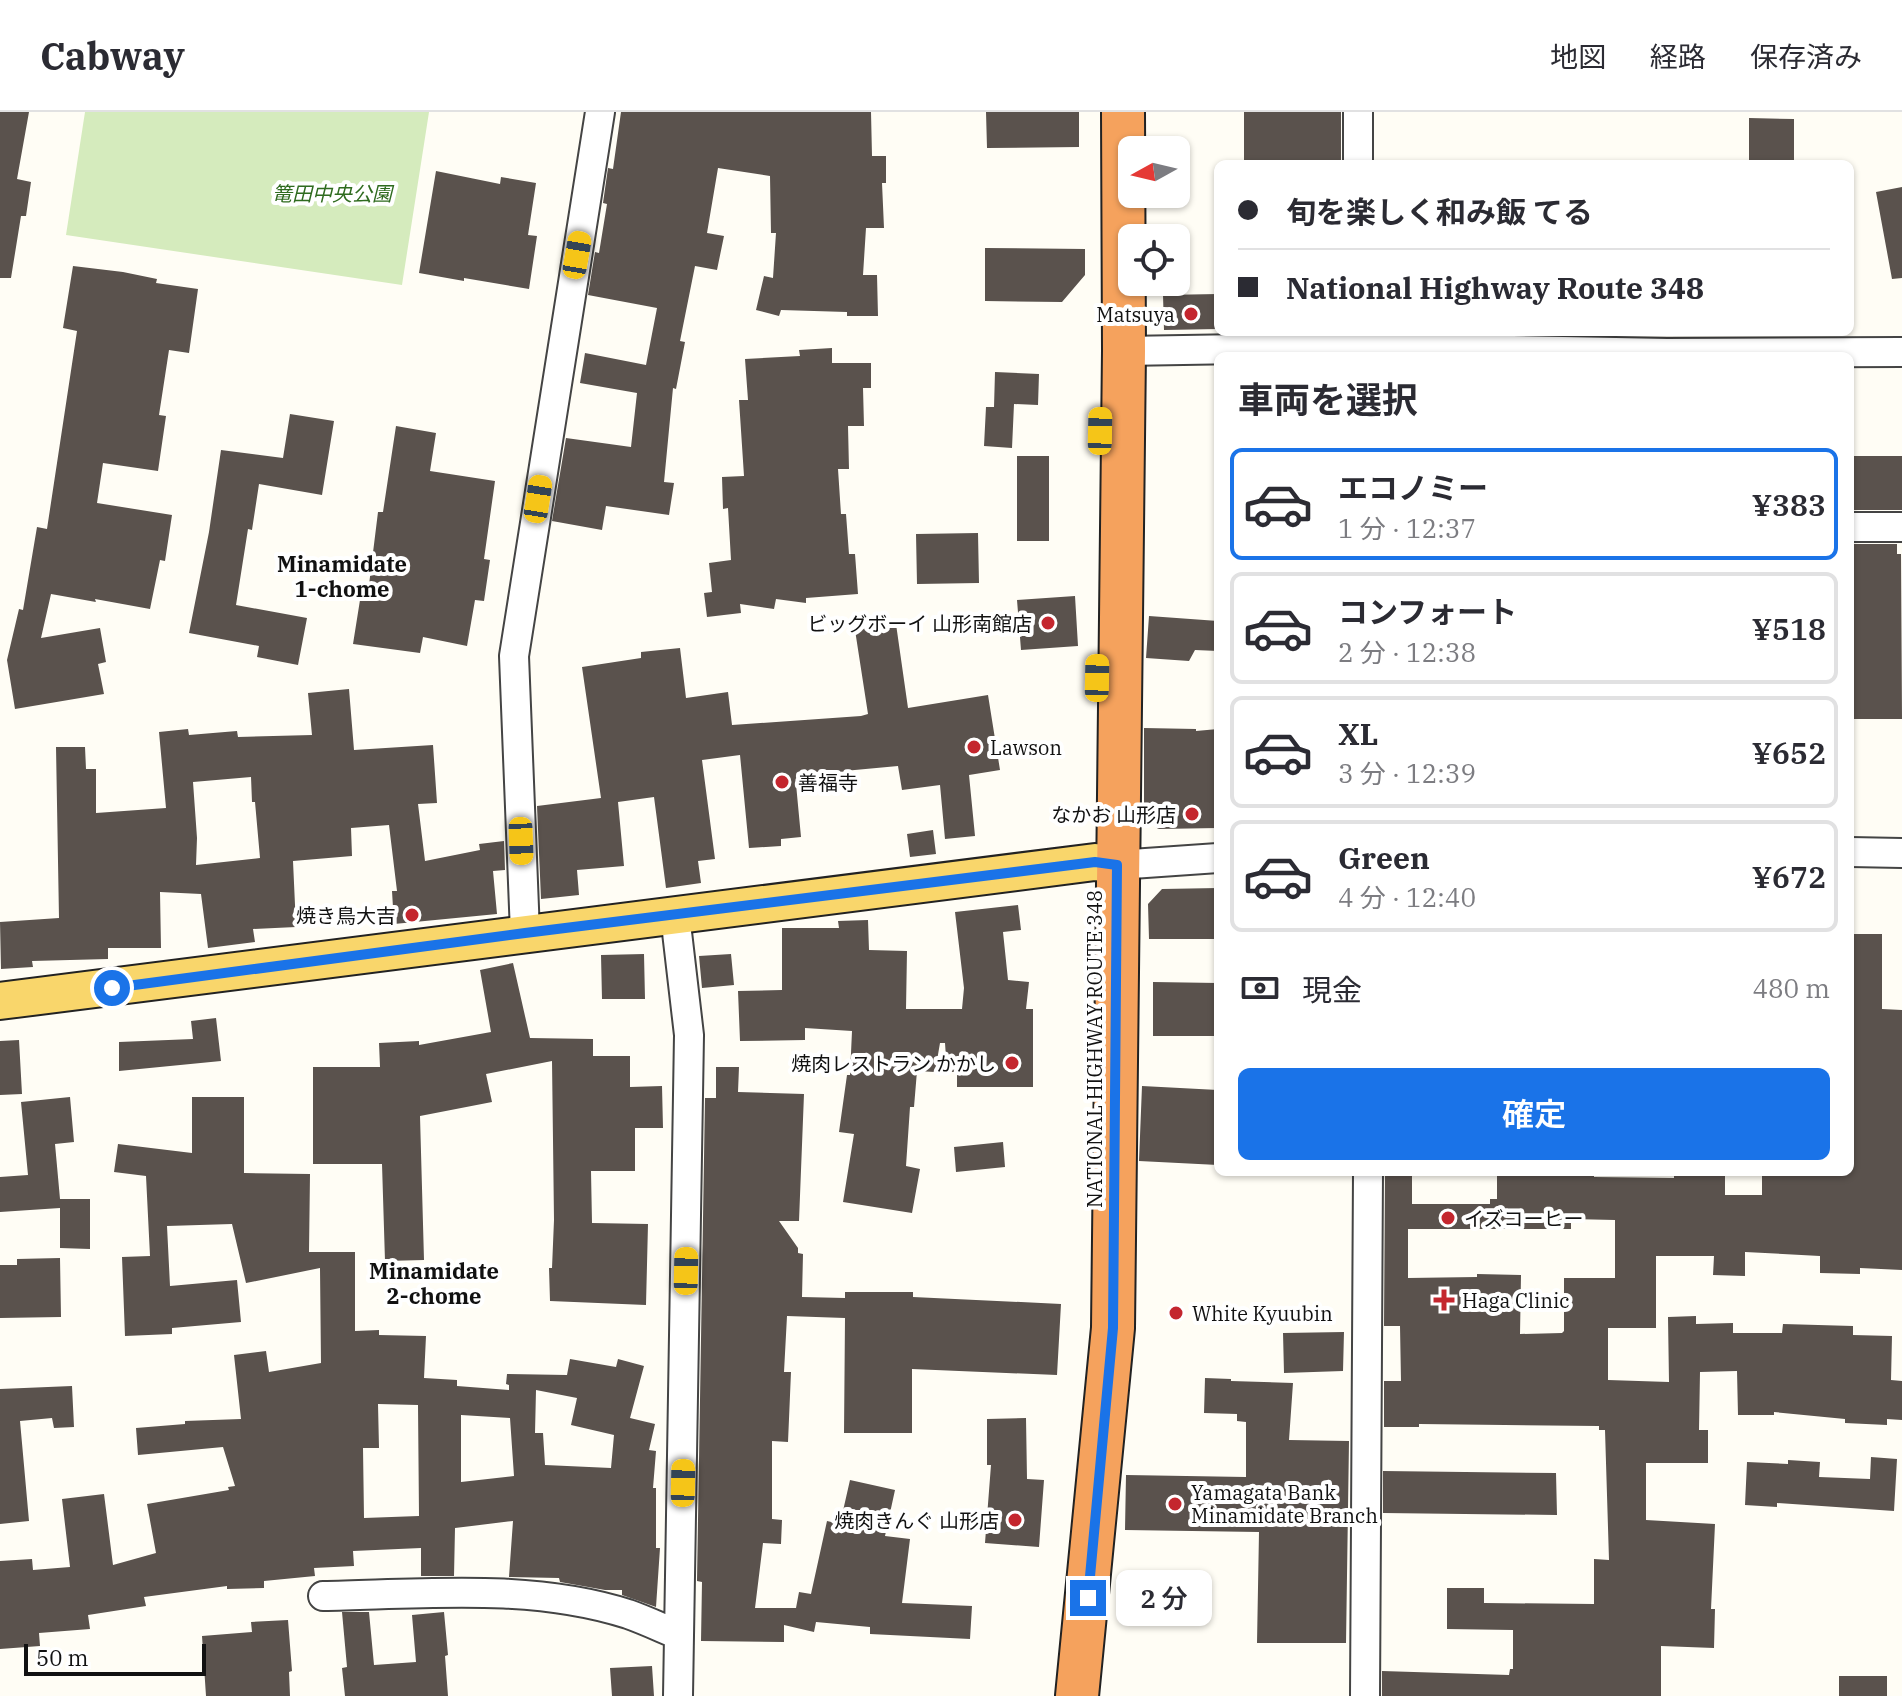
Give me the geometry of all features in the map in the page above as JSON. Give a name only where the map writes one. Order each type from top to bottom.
[{"type":"highway","name":"NATIONAL HIGHWAY ROUTE 348","points":[[1077,1696],[1113,1328],[1106,864],[1102,112]]},
{"type":"highway","name":"NATIONAL HIGHWAY ROUTE 348","points":[[1061,1696],[1092,1327],[1124,351],[1123,112]]},
{"type":"main road","points":[[0,1001],[525,933],[1106,864]]},
{"type":"street","points":[[525,933],[514,656],[600,112]]},
{"type":"street","points":[[1358,112],[1358,160]]},
{"type":"street","points":[[1124,351],[1357,345],[1574,352]]},
{"type":"street","points":[[1854,353],[1902,352]]},
{"type":"street","points":[[1854,527],[1902,527]]},
{"type":"street","points":[[1854,852],[1902,853]]},
{"type":"street","points":[[1106,864],[1214,858]]},
{"type":"street","points":[[675,915],[689,1035],[678,1696]]},
{"type":"street","points":[[1365,1696],[1368,1176]]},
{"type":"street","points":[[323,1596],[487,1594],[555,1599],[627,1614],[679,1635]]},
{"type":"green space","name":"篭田中央公園","points":[[85,112],[429,112],[402,285],[66,235]]},
{"type":"building","points":[[0,112],[29,112],[17,179],[31,182],[26,216],[21,216],[11,278],[0,278]]},
{"type":"building","points":[[621,112],[871,112],[872,156],[886,156],[886,183],[882,183],[884,228],[866,228],[863,275],[877,275],[878,316],[781,310],[779,316],[756,310],[764,276],[773,278],[776,233],[771,233],[770,176],[718,168],[707,233],[724,236],[717,270],[695,266],[680,341],[685,342],[676,389],[673,388],[664,482],[674,483],[669,515],[606,506],[602,530],[552,521],[566,438],[631,447],[637,393],[580,383],[585,353],[646,365],[657,308],[588,295],[595,252],[599,253],[607,204],[603,203],[608,168],[613,169]]},
{"type":"building","points":[[986,112],[1079,112],[1079,147],[987,148]]},
{"type":"building","points":[[1244,112],[1341,112],[1341,160],[1244,160]]},
{"type":"building","points":[[1749,118],[1794,119],[1794,160],[1749,160]]},
{"type":"building","points":[[436,171],[500,184],[501,177],[536,183],[528,235],[537,236],[529,289],[419,273]]},
{"type":"building","points":[[1902,187],[1902,278],[1892,279],[1876,192]]},
{"type":"building","points":[[985,248],[1085,249],[1085,275],[1062,302],[985,301]]},
{"type":"building","points":[[73,266],[123,272],[157,279],[156,283],[198,289],[189,353],[169,350],[159,415],[166,416],[158,471],[103,463],[97,503],[172,515],[165,561],[160,560],[150,609],[51,594],[41,638],[100,628],[106,662],[98,664],[104,694],[15,709],[7,660],[19,609],[23,610],[37,527],[47,529],[77,331],[63,328]]},
{"type":"building","points":[[1214,294],[1214,329],[1164,330],[1163,296]]},
{"type":"building","points":[[832,348],[832,363],[871,363],[871,388],[863,388],[864,426],[848,426],[849,469],[838,469],[841,514],[846,514],[849,554],[855,554],[858,594],[806,598],[806,603],[776,599],[774,609],[740,604],[741,613],[707,617],[704,593],[712,592],[709,563],[731,560],[728,508],[723,509],[722,477],[744,476],[739,400],[748,400],[745,359],[800,356],[799,350]]},
{"type":"building","points":[[995,372],[1039,374],[1038,405],[1014,404],[1012,448],[984,446],[986,407],[994,407]]},
{"type":"building","points":[[290,414],[334,421],[322,495],[259,484],[252,530],[248,529],[236,605],[307,618],[298,665],[257,657],[259,646],[189,633],[221,450],[283,458]]},
{"type":"building","points":[[396,426],[436,433],[430,471],[495,481],[484,559],[490,560],[484,601],[475,600],[467,646],[423,637],[420,653],[353,644],[360,600],[367,601],[378,512],[383,512]]},
{"type":"building","points":[[1017,456],[1049,456],[1049,541],[1017,541]]},
{"type":"building","points":[[1854,456],[1902,456],[1902,510],[1854,510]]},
{"type":"building","points":[[978,533],[979,583],[917,584],[916,534]]},
{"type":"building","points":[[1854,544],[1897,544],[1897,554],[1901,554],[1902,719],[1854,719]]},
{"type":"building","name":"ビッグボーイ 山形南館店","points":[[1075,596],[1078,646],[1021,650],[1017,600]]},
{"type":"building","points":[[1149,616],[1214,621],[1214,651],[1195,650],[1189,661],[1146,658]]},
{"type":"building","points":[[896,624],[908,708],[988,695],[1000,770],[969,775],[975,836],[945,839],[940,785],[902,790],[898,766],[844,771],[844,780],[796,784],[801,837],[781,839],[781,846],[749,848],[740,755],[702,760],[715,859],[698,861],[701,883],[666,888],[654,797],[618,802],[624,866],[577,870],[579,895],[541,899],[537,806],[601,798],[582,667],[641,658],[641,652],[680,648],[686,698],[728,692],[732,725],[861,716],[868,714],[855,630]]},
{"type":"building","points":[[349,689],[354,750],[433,745],[437,803],[418,804],[425,861],[480,850],[479,844],[504,841],[505,870],[493,871],[497,914],[394,924],[392,891],[397,891],[389,825],[351,828],[352,856],[293,861],[296,927],[253,929],[255,942],[208,948],[201,894],[160,892],[161,948],[108,948],[108,959],[32,961],[33,967],[1,969],[0,922],[59,918],[56,747],[85,747],[86,769],[96,769],[96,813],[166,808],[159,732],[188,729],[189,735],[237,731],[238,737],[312,735],[308,693]],"holes":[[[251,777],[252,802],[255,802],[260,858],[196,865],[193,782]]]},
{"type":"building","points":[[1144,728],[1214,729],[1214,828],[1158,829],[1144,811]]},
{"type":"building","points":[[933,830],[936,854],[910,857],[907,834]]},
{"type":"building","points":[[1214,888],[1214,939],[1149,939],[1148,904],[1162,889]]},
{"type":"building","points":[[1018,905],[1021,930],[1003,932],[1008,980],[1029,982],[1026,1009],[1033,1009],[1033,1087],[957,1087],[957,1072],[947,1072],[945,1043],[940,1043],[935,1072],[917,1071],[914,1107],[910,1107],[906,1166],[920,1169],[912,1213],[843,1202],[854,1134],[839,1132],[847,1075],[850,1075],[852,1031],[805,1028],[805,1040],[740,1041],[738,991],[782,990],[782,928],[839,928],[838,921],[868,920],[869,950],[907,951],[906,1009],[962,1009],[964,988],[955,912]]},
{"type":"building","points":[[1854,934],[1882,934],[1882,1009],[1902,1010],[1902,1270],[1860,1268],[1860,1274],[1820,1273],[1820,1256],[1745,1252],[1745,1276],[1713,1275],[1714,1256],[1656,1256],[1656,1328],[1608,1328],[1608,1380],[1669,1382],[1668,1317],[1696,1316],[1696,1324],[1733,1323],[1733,1333],[1782,1333],[1783,1324],[1853,1326],[1853,1335],[1892,1336],[1891,1380],[1902,1381],[1902,1420],[1887,1419],[1887,1425],[1845,1423],[1845,1419],[1774,1412],[1774,1415],[1738,1415],[1737,1371],[1700,1372],[1699,1430],[1708,1430],[1708,1463],[1646,1463],[1646,1520],[1715,1524],[1711,1609],[1715,1609],[1714,1648],[1661,1646],[1661,1696],[1382,1696],[1382,1671],[1509,1675],[1510,1669],[1513,1669],[1513,1630],[1447,1629],[1447,1588],[1484,1588],[1484,1603],[1594,1604],[1594,1559],[1609,1560],[1605,1430],[1599,1430],[1599,1426],[1419,1424],[1419,1427],[1384,1427],[1384,1381],[1401,1381],[1400,1326],[1384,1326],[1385,1176],[1412,1176],[1412,1204],[1490,1204],[1490,1199],[1497,1199],[1497,1176],[1725,1176],[1725,1195],[1762,1195],[1762,1176],[1854,1176]],"holes":[[[1571,1219],[1615,1220],[1615,1278],[1564,1278],[1564,1331],[1520,1334],[1521,1275],[1408,1278],[1408,1229],[1571,1229]]]},
{"type":"building","points":[[644,954],[645,999],[602,999],[601,955]]},
{"type":"building","points":[[731,954],[734,985],[702,988],[699,956]]},
{"type":"building","points":[[513,963],[530,1038],[593,1039],[593,1056],[630,1056],[630,1087],[662,1086],[663,1128],[635,1128],[635,1171],[591,1171],[592,1223],[648,1224],[646,1305],[550,1301],[549,1268],[552,1268],[554,1220],[552,1061],[486,1074],[492,1102],[420,1116],[424,1260],[385,1261],[382,1164],[313,1164],[313,1067],[380,1067],[379,1043],[419,1041],[419,1045],[491,1032],[480,970]]},
{"type":"building","points":[[1153,982],[1214,983],[1214,1036],[1153,1036]]},
{"type":"building","points":[[216,1018],[221,1061],[119,1071],[119,1042],[193,1039],[191,1021]]},
{"type":"building","points":[[19,1040],[22,1094],[0,1095],[0,1041]]},
{"type":"building","points":[[716,1067],[739,1067],[738,1092],[804,1094],[799,1221],[779,1221],[798,1248],[798,1253],[803,1254],[802,1297],[845,1298],[845,1292],[913,1292],[913,1297],[1061,1304],[1057,1375],[912,1369],[912,1433],[844,1433],[845,1318],[787,1316],[784,1372],[791,1372],[788,1442],[772,1441],[772,1519],[782,1520],[781,1544],[763,1543],[755,1608],[796,1608],[799,1592],[811,1594],[827,1521],[840,1524],[850,1480],[895,1490],[885,1536],[910,1539],[902,1603],[972,1606],[970,1639],[870,1634],[870,1627],[816,1622],[814,1632],[784,1625],[784,1642],[701,1641],[702,1582],[697,1581],[705,1098],[716,1098]]},
{"type":"building","points":[[1142,1086],[1214,1090],[1214,1165],[1139,1161]]},
{"type":"building","points":[[70,1097],[74,1142],[55,1144],[60,1199],[90,1199],[90,1249],[60,1248],[60,1208],[0,1212],[0,1177],[28,1175],[21,1102]]},
{"type":"building","points":[[192,1097],[244,1097],[244,1173],[310,1174],[309,1252],[355,1252],[355,1331],[379,1330],[379,1335],[426,1336],[424,1378],[457,1380],[457,1386],[509,1390],[507,1374],[567,1375],[570,1359],[616,1367],[618,1359],[644,1366],[630,1418],[655,1424],[649,1450],[656,1451],[653,1488],[656,1488],[656,1548],[660,1548],[656,1607],[622,1595],[622,1590],[560,1582],[559,1578],[509,1577],[513,1521],[455,1528],[454,1576],[421,1576],[421,1548],[353,1551],[354,1566],[314,1568],[315,1576],[264,1581],[264,1588],[227,1589],[227,1586],[144,1597],[146,1606],[88,1615],[90,1629],[39,1633],[40,1646],[0,1649],[0,1561],[32,1559],[33,1570],[70,1567],[62,1499],[104,1494],[113,1565],[156,1553],[147,1504],[229,1490],[228,1487],[235,1486],[223,1447],[138,1455],[136,1428],[185,1424],[185,1421],[241,1419],[234,1355],[266,1351],[269,1372],[321,1363],[320,1268],[246,1283],[232,1224],[167,1226],[170,1286],[237,1280],[241,1322],[172,1328],[172,1334],[125,1336],[122,1257],[150,1256],[146,1176],[114,1172],[118,1144],[192,1153]],"holes":[[[536,1390],[577,1398],[571,1425],[614,1435],[611,1468],[545,1465],[543,1433],[535,1433]],[[378,1404],[418,1405],[419,1516],[364,1518],[363,1448],[379,1448]],[[461,1415],[510,1418],[514,1476],[461,1482]]]},
{"type":"building","points":[[1003,1142],[1005,1167],[956,1172],[954,1147]]},
{"type":"building","points":[[60,1258],[61,1317],[0,1318],[0,1265],[17,1265],[17,1259]]},
{"type":"building","points":[[1344,1332],[1343,1371],[1284,1373],[1283,1333]]},
{"type":"building","points":[[1205,1378],[1293,1383],[1289,1440],[1349,1441],[1346,1643],[1257,1643],[1259,1532],[1125,1530],[1126,1475],[1246,1477],[1246,1422],[1237,1421],[1237,1414],[1204,1413]]},
{"type":"building","points":[[72,1386],[74,1427],[54,1428],[52,1418],[20,1421],[29,1521],[0,1524],[0,1389]]},
{"type":"building","points":[[1026,1418],[1027,1479],[1044,1480],[1039,1547],[985,1543],[991,1465],[987,1465],[987,1419]]},
{"type":"building","points":[[1871,1457],[1897,1459],[1894,1511],[1777,1503],[1777,1507],[1745,1505],[1747,1462],[1820,1462],[1819,1477],[1870,1479]]},
{"type":"building","points":[[1383,1471],[1556,1473],[1557,1515],[1383,1513]]},
{"type":"building","points":[[342,1612],[369,1612],[374,1665],[416,1662],[412,1615],[444,1612],[448,1696],[345,1696],[342,1668],[347,1667]]},
{"type":"building","points":[[288,1620],[292,1671],[289,1672],[290,1696],[206,1696],[202,1636],[252,1632],[251,1622]]},
{"type":"building","points":[[652,1666],[654,1696],[612,1696],[610,1668]]},
{"type":"building","points":[[1839,1676],[1887,1676],[1887,1696],[1839,1696]]},
{"type":"place","name":"Matsuya","points":[[1191,314]]},
{"type":"place","name":"ビッグボーイ 山形南館店","points":[[1048,623]]},
{"type":"place","name":"Lawson","points":[[974,747]]},
{"type":"place","name":"善福寺","points":[[782,782]]},
{"type":"place","name":"なかお 山形店","points":[[1192,814]]},
{"type":"place","name":"焼き鳥大吉","points":[[412,915]]},
{"type":"place","name":"焼肉レストラン かかし","points":[[1012,1063]]},
{"type":"place","name":"イズコーヒー","points":[[1448,1218]]},
{"type":"place","name":"Haga Clinic","points":[[1444,1300]]},
{"type":"place","name":"White Kyuubin","points":[[1176,1313]]},
{"type":"place","name":"Yamagata Bank Minamidate Branch","points":[[1175,1504]]},
{"type":"place","name":"焼肉きんぐ 山形店","points":[[1015,1520]]},
{"type":"district","name":"Minamidate 1-chome","points":[[342,576]]},
{"type":"district","name":"Minamidate 2-chome","points":[[434,1282]]},
{"type":"route","points":[[112,988],[832,894],[1095,862],[1117,865],[1113,1328],[1088,1598]]}]
